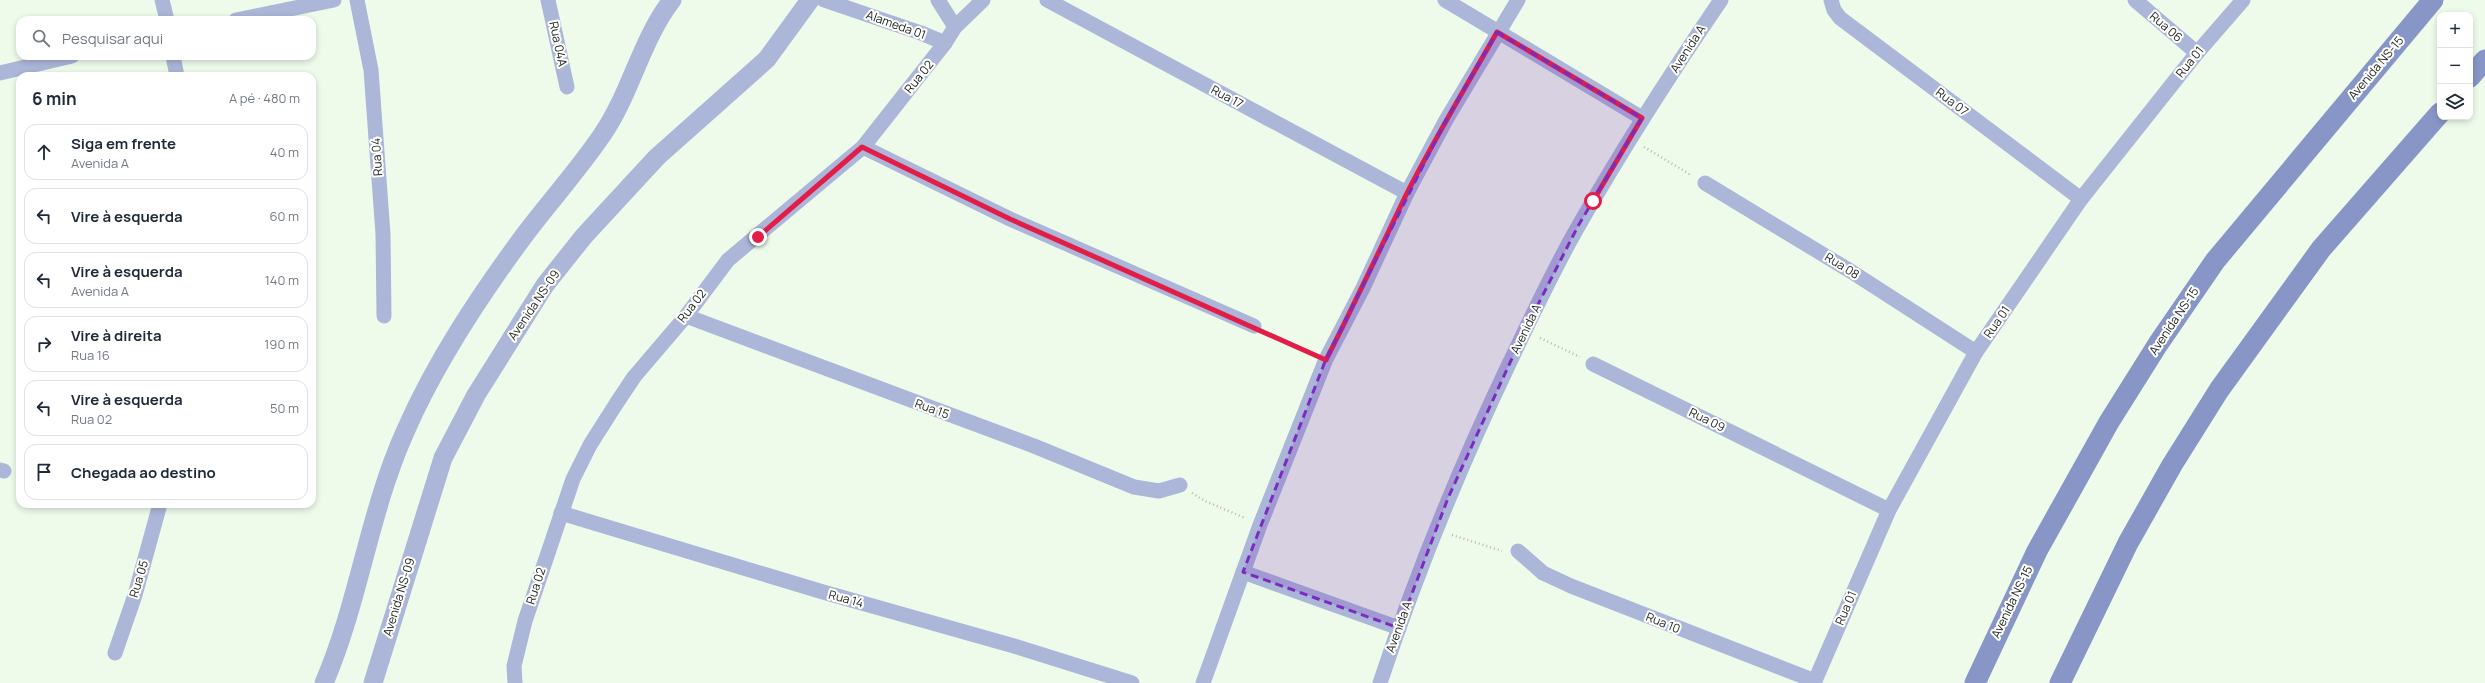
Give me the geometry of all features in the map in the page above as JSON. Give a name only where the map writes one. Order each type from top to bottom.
[{"type":"main road","name":"Avenida NS-15","points":[[1975,683],[2036,551],[2105,429],[2158,344],[2215,261],[2433,0]]},
{"type":"main road","points":[[2473,74],[2485,60]]},
{"type":"main road","points":[[2060,683],[2128,543],[2172,464],[2219,390],[2321,249],[2437,116]]},
{"type":"street","points":[[162,0],[166,16]]},
{"type":"street","points":[[256,16],[334,0]]},
{"type":"street","name":"Rua 04","points":[[357,0],[371,70],[383,234],[384,316]]},
{"type":"street","name":"Rua 04A","points":[[548,0],[567,87]]},
{"type":"street","points":[[324,683],[338,648],[387,475],[409,424],[442,359],[491,281],[610,123],[653,32],[672,0]]},
{"type":"street","name":"Avenida NS-09","points":[[374,683],[443,458],[476,395],[537,298],[589,230],[657,157],[767,59],[810,0]]},
{"type":"street","name":"Alameda 01","points":[[824,0],[921,33],[945,43]]},
{"type":"street","points":[[938,0],[955,27]]},
{"type":"street","name":"Rua 02","points":[[515,683],[514,666],[523,628],[536,584],[573,479],[590,445],[634,377],[686,316],[728,260],[862,147],[945,43],[955,27],[983,0]]},
{"type":"street","name":"Rua 17","points":[[1047,0],[1407,193]]},
{"type":"street","points":[[1445,0],[1642,118]]},
{"type":"street","points":[[1203,683],[1260,525],[1326,360],[1363,288],[1407,193],[1446,120],[1497,32],[1518,0]]},
{"type":"street","name":"Avenida A","points":[[1380,683],[1398,628],[1454,483],[1525,330],[1578,226],[1630,138],[1721,0]]},
{"type":"street","name":"Rua 07","points":[[1831,0],[1834,10],[1840,18],[2081,198]]},
{"type":"street","name":"Rua 06","points":[[2135,0],[2197,53]]},
{"type":"street","name":"Rua 01","points":[[1814,682],[1889,510],[1976,352],[2081,198],[2197,53],[2243,0]]},
{"type":"street","points":[[0,73],[55,60]]},
{"type":"street","points":[[175,60],[176,72]]},
{"type":"street","points":[[862,147],[1010,219],[1254,326]]},
{"type":"street","name":"Rua 08","points":[[1705,184],[1852,272],[1976,352]]},
{"type":"street","name":"Rua 15","points":[[686,316],[1034,446],[1134,487],[1159,492],[1180,485]]},
{"type":"street","name":"Rua 09","points":[[1593,364],[1889,510]]},
{"type":"street","name":"Rua 05","points":[[115,652],[135,595],[159,508]]},
{"type":"street","name":"Rua 14","points":[[561,514],[822,592],[1014,646],[1132,683]]},
{"type":"street","name":"Rua 10","points":[[1518,551],[1543,573],[1571,586],[1814,682]]},
{"type":"street","points":[[1243,572],[1398,628]]},
{"type":"path","points":[[1630,138],[1705,184]]},
{"type":"path","points":[[1254,326],[1326,360]]},
{"type":"path","points":[[1525,330],[1593,364]]},
{"type":"path","points":[[1180,485],[1205,501],[1260,525]]},
{"type":"path","points":[[1436,530],[1503,551],[1518,551]]},
{"type":"highlighted area","points":[[1497,32],[1642,118],[1578,226],[1525,330],[1448,498],[1399,628],[1243,572],[1326,359],[1446,120]]},
{"type":"route","points":[[758,237],[862,147],[1010,219],[1254,326],[1326,360],[1363,288],[1407,193],[1446,120],[1497,32],[1642,118],[1593,201]]}]
